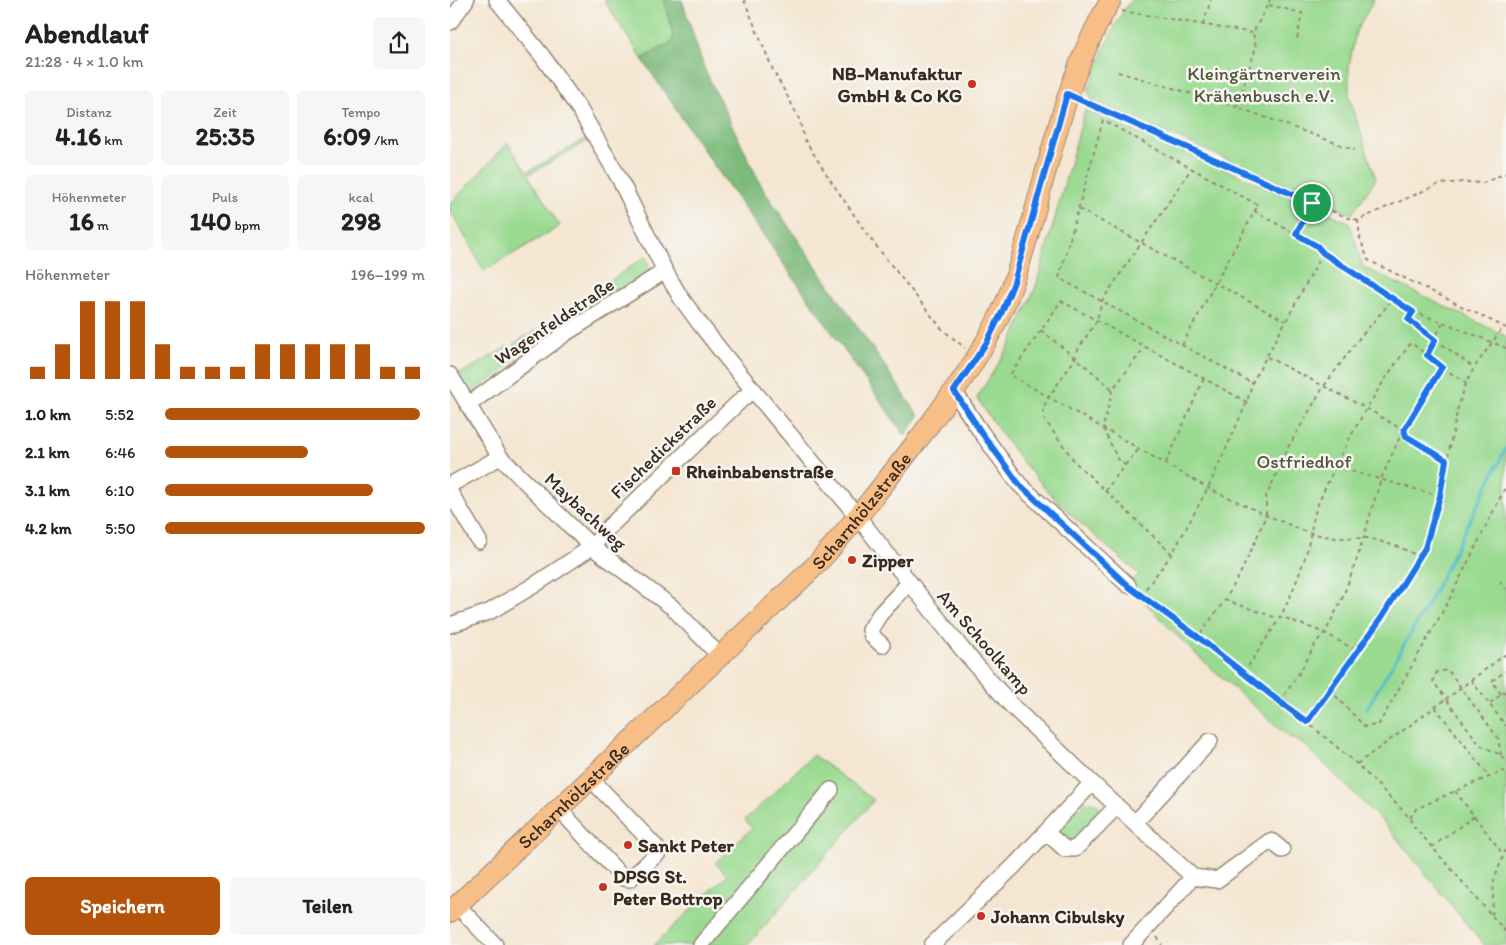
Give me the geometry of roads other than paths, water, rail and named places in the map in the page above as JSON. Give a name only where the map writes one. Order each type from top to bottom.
[{"type":"main road","name":"Scharnhölzstraße","points":[[454,908],[816,565],[858,517],[949,398],[987,342],[1002,312],[1014,282],[1067,94],[1087,44],[1110,3]]},
{"type":"street","points":[[450,22],[466,0]]},
{"type":"street","points":[[497,0],[543,57],[580,110],[619,178],[665,271],[681,298],[724,356],[858,517]]},
{"type":"street","name":"Wagenfeldstraße","points":[[468,405],[566,334],[665,271]]},
{"type":"street","name":"Maybachweg","points":[[450,375],[500,457],[592,547],[672,607],[720,655]]},
{"type":"street","name":"Fischedickstraße","points":[[450,625],[489,612],[592,547],[608,528],[742,399],[754,390]]},
{"type":"street","points":[[949,398],[981,432],[1019,484],[1128,586]]},
{"type":"street","points":[[450,485],[500,457]]},
{"type":"street","points":[[450,492],[479,541]]},
{"type":"street","name":"Am Schoolkamp","points":[[858,517],[962,649],[1012,706],[1193,877]]},
{"type":"street","points":[[882,645],[872,636],[870,630],[880,614],[909,583]]},
{"type":"street","points":[[1135,822],[1210,741]]},
{"type":"street","points":[[559,809],[623,878],[630,879],[658,852],[656,847],[591,779]]},
{"type":"street","points":[[932,945],[1046,834],[1092,783]]},
{"type":"street","points":[[701,945],[831,790]]},
{"type":"street","points":[[1046,834],[1065,849],[1075,849],[1117,806]]},
{"type":"street","points":[[1131,945],[1193,877],[1217,880],[1270,841],[1282,850]]},
{"type":"street","points":[[454,908],[495,945]]},
{"type":"waterway","points":[[1366,710],[1429,602],[1506,448]]},
{"type":"place","name":"NB-Manufaktur GmbH & Co KG","points":[[972,84]]},
{"type":"place","name":"Rheinbabenstraße","points":[[676,471]]},
{"type":"place","name":"Zipper","points":[[852,560]]},
{"type":"place","name":"Sankt Peter","points":[[628,845]]},
{"type":"place","name":"DPSG St. Peter Bottrop","points":[[603,887]]},
{"type":"place","name":"Johann Cibulsky","points":[[981,916]]},
{"type":"park label","name":"Kleingärtnerverein Krähenbusch e.V.","points":[[1264,84]]},
{"type":"park label","name":"Ostfriedhof","points":[[1304,461]]}]
